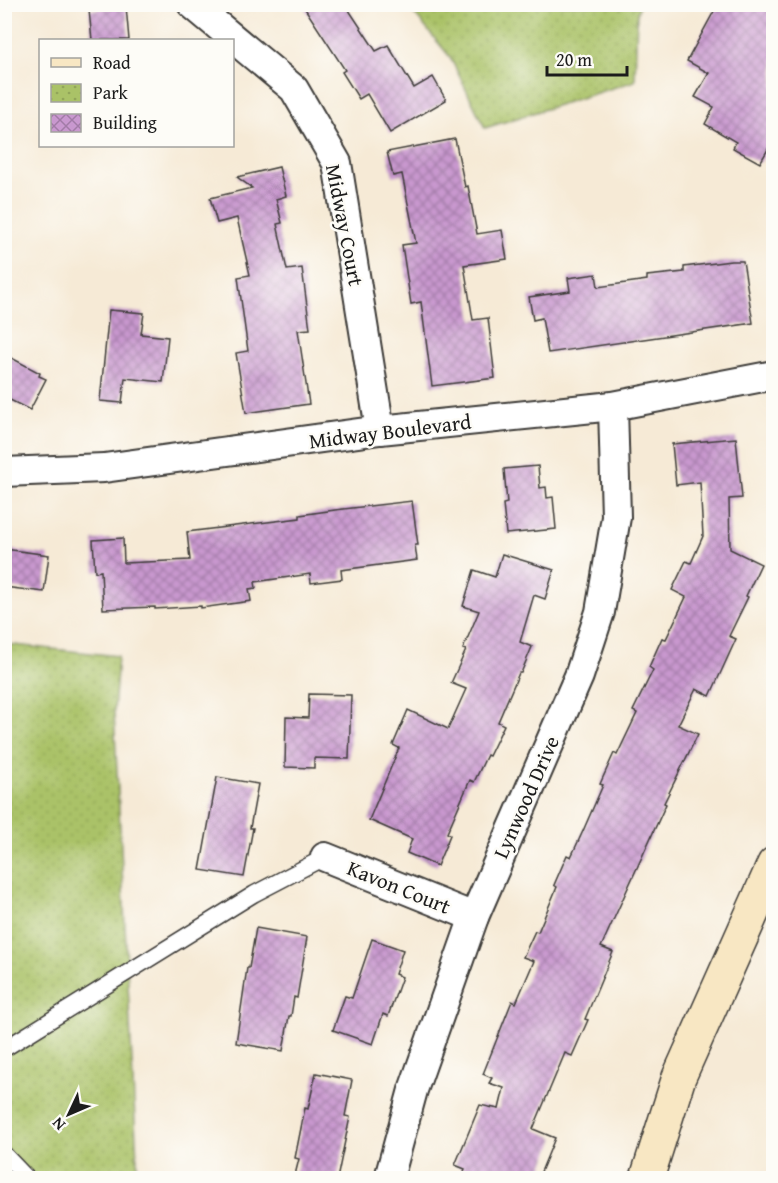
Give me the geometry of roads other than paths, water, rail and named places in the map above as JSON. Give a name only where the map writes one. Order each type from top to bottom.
[{"type":"main road","points":[[647,1179],[679,1077],[774,864]]},
{"type":"street","name":"Midway Court","points":[[192,4],[294,89],[337,163],[380,430]]},
{"type":"street","name":"Midway Boulevard","points":[[4,472],[104,468],[380,430],[613,406],[774,375]]},
{"type":"street","name":"Lynwood Drive","points":[[389,1179],[413,1090],[474,916],[579,676],[600,612],[616,517],[613,406]]},
{"type":"street","name":"Kavon Court","points":[[325,857],[474,916]]},
{"type":"lane","points":[[4,1049],[254,894],[325,857]]},
{"type":"lane","points":[[4,1154],[27,1179]]}]
